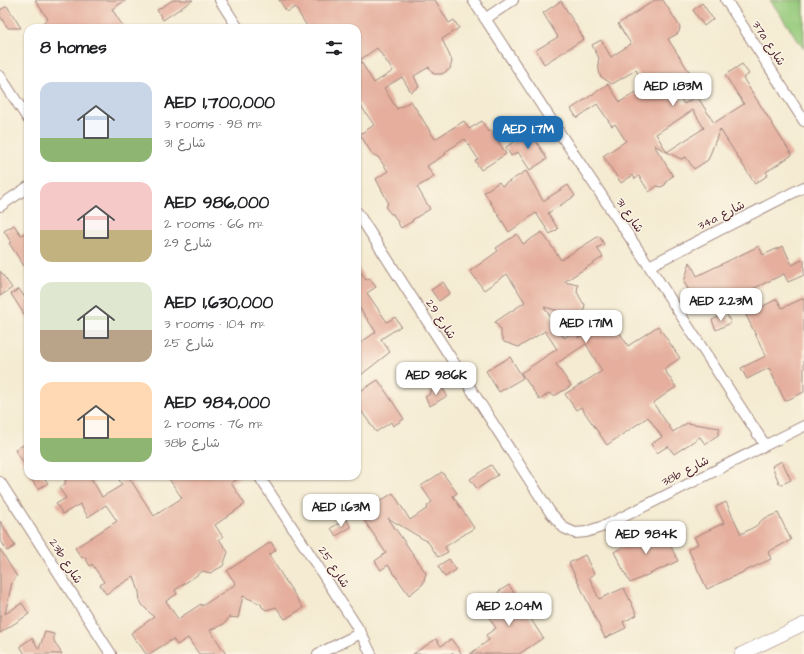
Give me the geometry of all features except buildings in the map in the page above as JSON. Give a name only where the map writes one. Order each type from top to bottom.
[{"type":"street","points":[[220,0],[235,24]]},
{"type":"street","name":"شارع 31","points":[[473,0],[649,266],[765,445]]},
{"type":"street","points":[[485,19],[513,0]]},
{"type":"street","name":"37a شارع","points":[[726,0],[804,121]]},
{"type":"street","points":[[0,76],[24,113]]},
{"type":"street","name":"34a شارع","points":[[649,266],[804,187]]},
{"type":"street","points":[[0,206],[24,190]]},
{"type":"street","name":"شارع 29","points":[[361,218],[550,512],[564,528],[575,532]]},
{"type":"street","name":"38b شارع","points":[[575,532],[586,532],[606,525],[804,426]]},
{"type":"street","name":"شارع 25","points":[[262,480],[361,633],[371,654]]},
{"type":"street","name":"23b شارع","points":[[0,482],[111,654]]},
{"type":"street","points":[[741,654],[804,624]]},
{"type":"street","points":[[318,654],[361,633]]},
{"type":"green space","points":[[770,0],[804,0],[804,49]]}]
